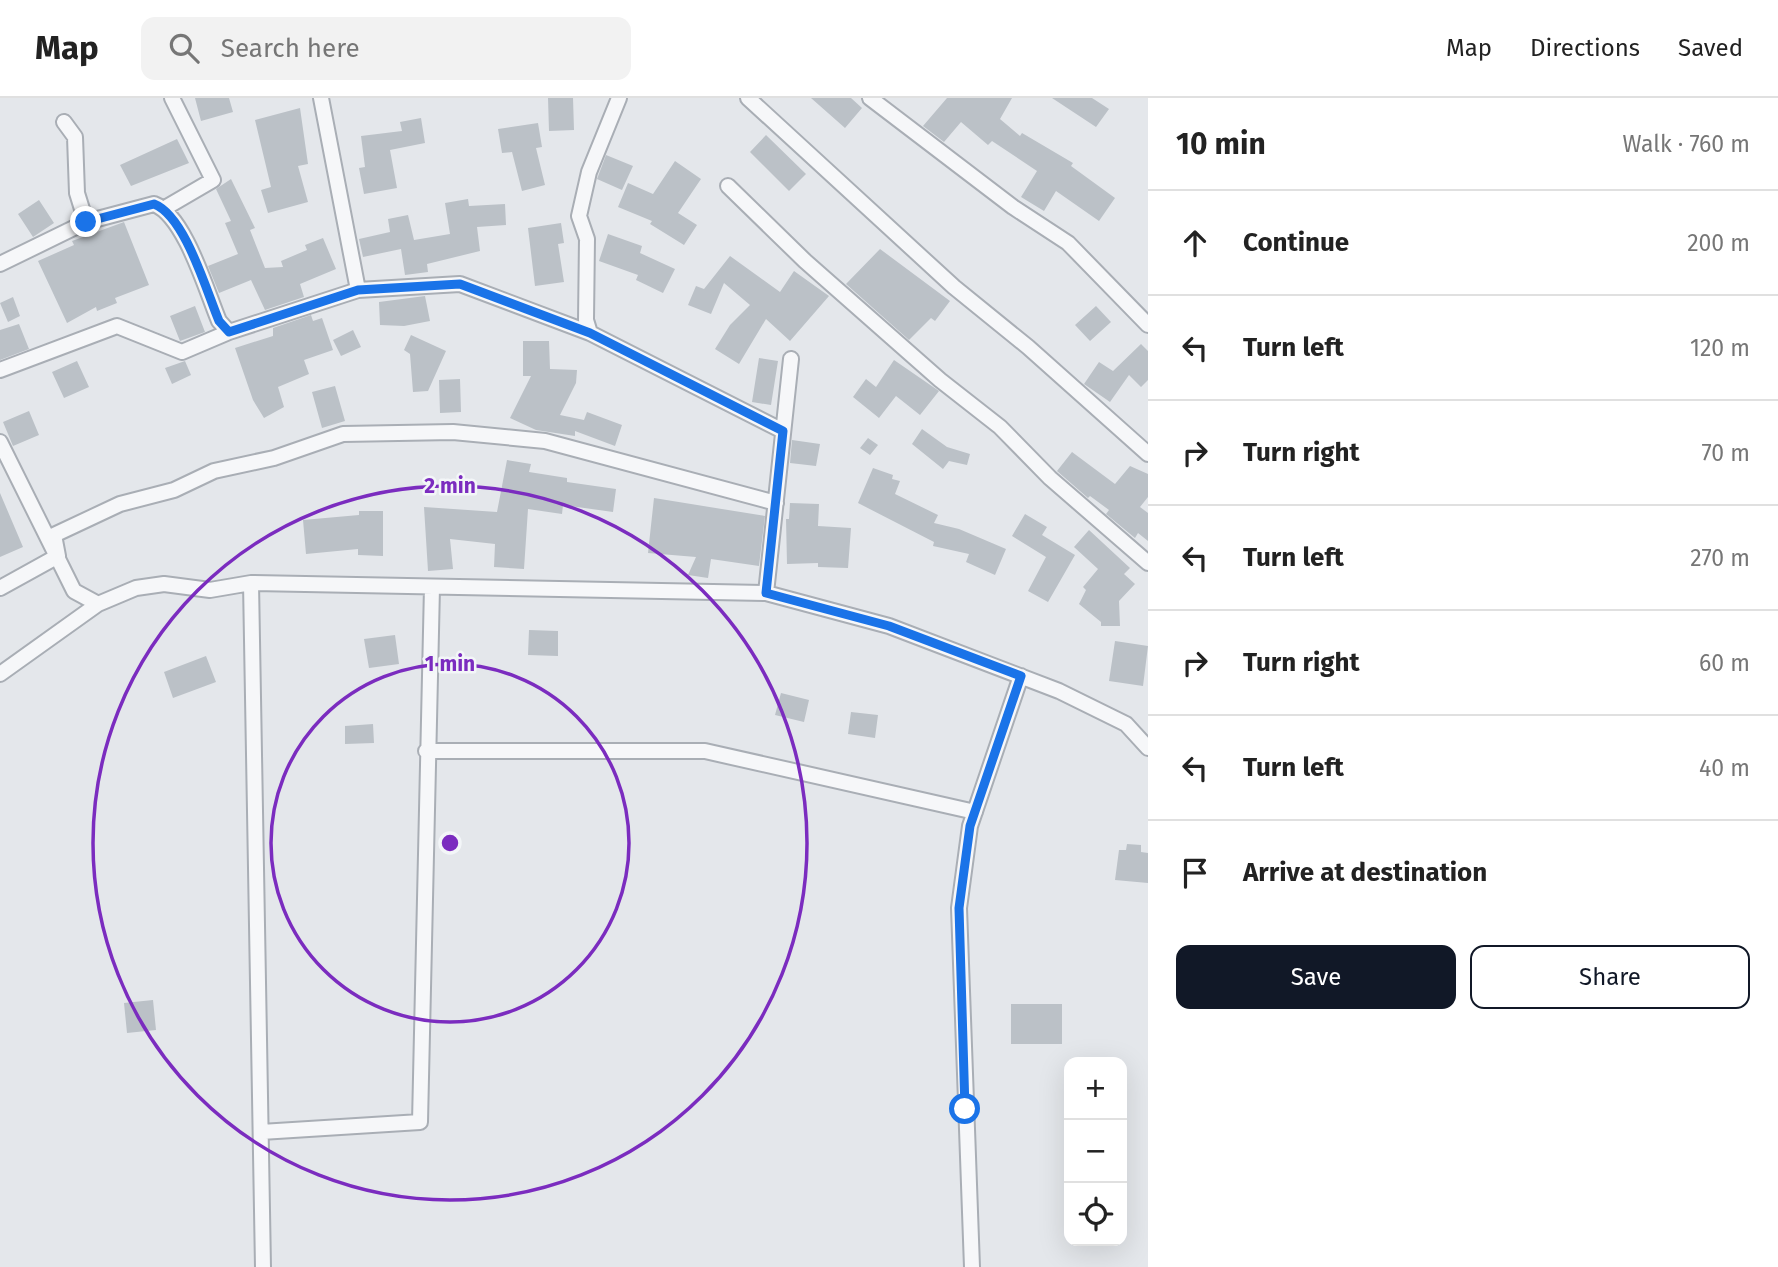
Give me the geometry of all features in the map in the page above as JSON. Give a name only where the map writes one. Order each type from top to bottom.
[{"type":"street","points":[[165,208],[213,180],[172,98]]},
{"type":"street","points":[[321,98],[358,290]]},
{"type":"street","points":[[590,333],[586,320],[587,239],[579,216],[589,172],[619,98]]},
{"type":"street","points":[[748,98],[954,287],[1099,408],[1148,454]]},
{"type":"street","points":[[870,98],[1013,207],[1068,243],[1148,325]]},
{"type":"street","points":[[65,122],[75,137],[77,193],[86,222]]},
{"type":"street","points":[[728,186],[805,261],[932,373],[1000,427],[1050,478],[1148,563]]},
{"type":"street","points":[[0,264],[86,222],[154,204],[165,208],[177,224],[219,321],[229,332]]},
{"type":"street","points":[[0,370],[117,326],[182,352],[229,332],[358,290],[460,284],[590,333],[783,431]]},
{"type":"street","points":[[766,593],[791,359]]},
{"type":"street","points":[[58,556],[54,536],[120,504],[174,490],[214,471],[274,458],[343,434],[453,432],[545,441],[776,503]]},
{"type":"street","points":[[0,442],[74,591],[98,604]]},
{"type":"street","points":[[0,588],[58,556]]},
{"type":"street","points":[[251,583],[263,1267]]},
{"type":"street","points":[[0,674],[98,604],[152,585],[210,590],[251,583],[766,593],[889,626],[1059,691],[1126,724],[1148,748]]},
{"type":"street","points":[[261,1132],[420,1122],[426,751],[432,587]]},
{"type":"street","points":[[972,1267],[959,908],[975,812],[1021,676]]},
{"type":"street","points":[[426,751],[705,751],[975,812]]},
{"type":"building","points":[[195,98],[229,98],[233,112],[201,121]]},
{"type":"building","points":[[548,98],[573,98],[574,130],[549,131]]},
{"type":"building","points":[[811,98],[851,98],[862,108],[845,128]]},
{"type":"building","points":[[947,98],[1012,98],[1000,119],[1020,136],[1022,133],[1073,163],[1071,166],[1115,198],[1099,221],[1056,191],[1044,211],[1021,197],[1037,171],[992,141],[988,145],[961,122],[944,142],[923,126]]},
{"type":"building","points":[[1052,98],[1092,98],[1109,109],[1096,127]]},
{"type":"building","points":[[300,108],[308,164],[298,166],[308,202],[268,213],[261,190],[271,187],[255,120]]},
{"type":"building","points":[[421,118],[425,143],[390,150],[397,188],[364,194],[359,168],[365,167],[361,136],[402,131],[400,122]]},
{"type":"building","points":[[538,123],[542,147],[536,148],[545,185],[522,191],[512,152],[502,153],[498,129]]},
{"type":"building","points":[[766,135],[806,174],[789,191],[750,152]]},
{"type":"building","points":[[177,139],[189,163],[131,186],[120,165]]},
{"type":"building","points":[[606,155],[633,166],[622,190],[597,179]]},
{"type":"building","points":[[675,161],[701,179],[678,213],[697,225],[684,245],[650,224],[652,221],[618,207],[628,183],[653,194]]},
{"type":"building","points":[[231,179],[255,228],[250,230],[265,268],[283,267],[281,261],[307,250],[305,245],[323,238],[336,269],[300,284],[304,297],[265,310],[251,280],[219,293],[208,266],[238,254],[225,223],[231,221],[216,189]]},
{"type":"building","points":[[468,199],[469,206],[505,204],[506,225],[477,227],[480,251],[427,264],[428,272],[405,275],[401,249],[363,257],[359,239],[390,232],[388,219],[408,215],[414,240],[450,234],[445,203]]},
{"type":"building","points":[[39,200],[54,223],[33,237],[18,214]]},
{"type":"building","points":[[124,222],[149,285],[115,298],[117,303],[97,311],[96,307],[67,323],[38,261],[74,245],[72,241]]},
{"type":"building","points":[[561,223],[564,243],[558,244],[564,282],[535,286],[528,228]]},
{"type":"building","points":[[608,234],[642,246],[640,253],[675,269],[663,293],[636,280],[638,275],[599,261]]},
{"type":"building","points":[[880,249],[950,301],[935,321],[931,318],[909,340],[846,284]]},
{"type":"building","points":[[730,256],[780,292],[794,271],[829,296],[790,341],[766,319],[739,364],[715,349],[730,325],[750,305],[724,283],[711,314],[688,305],[696,286],[704,289]]},
{"type":"building","points":[[425,296],[430,321],[404,326],[380,325],[379,302]]},
{"type":"building","points":[[13,297],[20,316],[8,322],[0,303]]},
{"type":"building","points":[[195,306],[205,332],[180,341],[170,316]]},
{"type":"building","points":[[1096,306],[1111,322],[1090,341],[1075,325]]},
{"type":"building","points":[[311,315],[313,321],[322,318],[333,350],[304,360],[309,374],[278,387],[284,407],[264,418],[253,400],[235,348],[273,336],[273,328]]},
{"type":"building","points":[[19,324],[29,349],[0,360],[0,330]]},
{"type":"building","points":[[353,330],[361,347],[341,356],[333,340]]},
{"type":"building","points":[[411,335],[446,351],[428,391],[413,392],[410,354],[404,350]]},
{"type":"building","points":[[523,341],[549,341],[550,369],[577,370],[576,383],[560,415],[584,420],[587,412],[622,425],[615,446],[575,431],[575,436],[536,430],[510,418],[531,376],[523,376]]},
{"type":"building","points":[[1141,344],[1148,351],[1148,380],[1141,387],[1129,375],[1110,402],[1084,384],[1099,362],[1113,371]]},
{"type":"building","points":[[759,358],[778,361],[771,405],[752,402]]},
{"type":"building","points":[[894,360],[939,391],[920,415],[896,396],[879,418],[853,397],[866,379],[876,387]]},
{"type":"building","points":[[77,361],[89,387],[64,398],[52,372]]},
{"type":"building","points":[[185,361],[191,375],[172,384],[165,368]]},
{"type":"building","points":[[460,379],[461,412],[440,413],[439,380]]},
{"type":"building","points":[[335,386],[345,421],[322,428],[312,392]]},
{"type":"building","points":[[29,411],[39,435],[13,446],[3,422]]},
{"type":"building","points":[[922,429],[947,447],[970,454],[967,465],[949,461],[943,469],[912,444]]},
{"type":"building","points":[[868,438],[878,445],[870,455],[860,448]]},
{"type":"building","points":[[792,440],[820,444],[816,466],[790,463]]},
{"type":"building","points":[[1072,452],[1115,484],[1130,466],[1148,474],[1148,497],[1140,507],[1148,513],[1148,541],[1138,533],[1135,538],[1106,514],[1109,510],[1090,496],[1088,498],[1057,471]]},
{"type":"building","points":[[507,460],[531,464],[529,472],[567,478],[567,482],[616,489],[613,512],[563,505],[562,514],[528,509],[524,569],[494,567],[495,544],[450,539],[453,569],[428,571],[424,507],[497,512]]},
{"type":"building","points":[[873,468],[893,475],[892,479],[900,481],[895,494],[938,515],[934,523],[959,529],[1006,549],[995,575],[966,562],[969,554],[933,546],[934,542],[858,503]]},
{"type":"building","points":[[0,493],[23,547],[0,557]]},
{"type":"building","points":[[654,498],[765,516],[759,566],[711,559],[708,578],[688,575],[696,557],[648,553]]},
{"type":"building","points":[[790,503],[819,504],[818,526],[851,528],[848,568],[818,567],[818,563],[787,564],[786,519],[789,519]]},
{"type":"building","points":[[359,511],[383,511],[383,556],[358,555],[358,549],[306,554],[303,520],[359,515]]},
{"type":"building","points":[[1025,514],[1047,527],[1042,535],[1075,555],[1048,602],[1028,591],[1046,557],[1012,536]]},
{"type":"building","points":[[1089,530],[1130,568],[1124,574],[1135,584],[1119,601],[1120,626],[1101,626],[1101,622],[1079,604],[1086,590],[1083,587],[1098,569],[1074,547]]},
{"type":"building","points":[[529,630],[558,631],[558,656],[528,655]]},
{"type":"building","points":[[395,635],[399,664],[369,668],[364,639]]},
{"type":"building","points":[[1115,641],[1148,646],[1143,686],[1109,681]]},
{"type":"building","points":[[206,656],[216,682],[173,698],[164,672]]},
{"type":"building","points":[[781,693],[809,700],[804,722],[775,715]]},
{"type":"building","points":[[851,712],[878,715],[875,738],[848,734]]},
{"type":"building","points":[[373,724],[374,743],[345,744],[345,726]]},
{"type":"building","points":[[1127,844],[1141,845],[1141,852],[1148,853],[1148,883],[1115,880],[1119,850],[1126,850]]},
{"type":"building","points":[[153,1000],[156,1030],[127,1033],[124,1003]]},
{"type":"building","points":[[1011,1004],[1062,1004],[1062,1044],[1011,1044]]},
{"type":"route","points":[[86,222],[154,204],[165,208],[177,224],[219,321],[229,332],[358,290],[460,284],[590,333],[783,431],[766,593],[889,626],[1021,676],[970,826],[959,908],[965,1109]]}]
